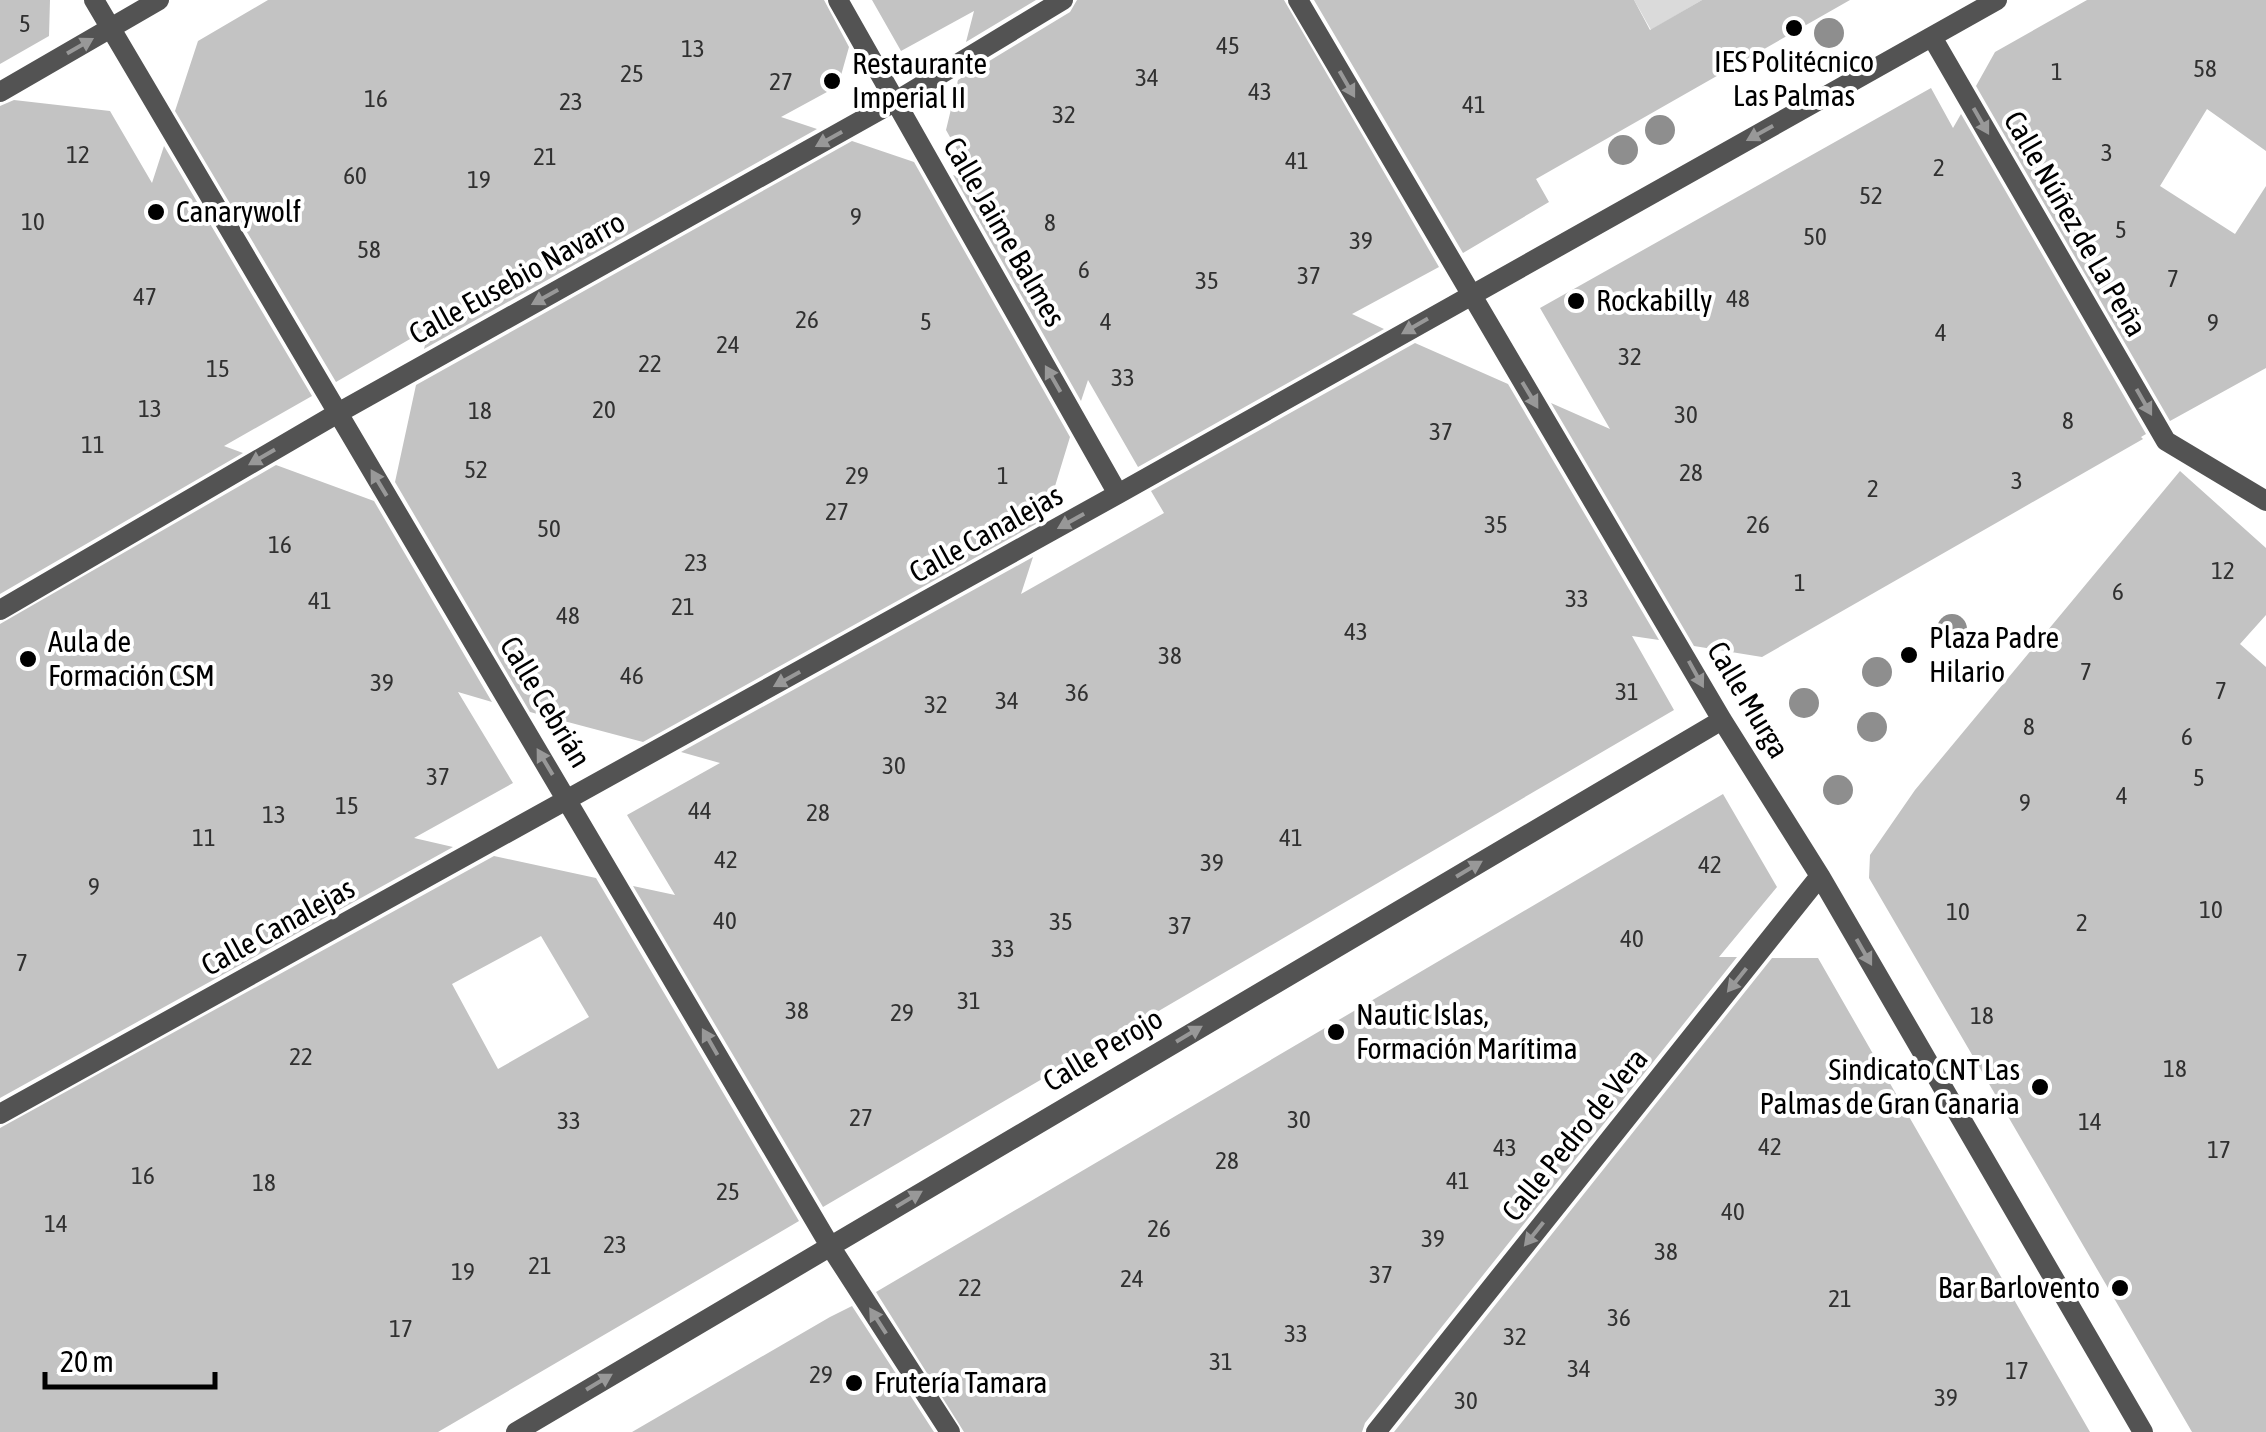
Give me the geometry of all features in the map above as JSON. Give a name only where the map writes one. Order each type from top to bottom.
[{"type":"street","name":"Calle Cebrián","points":[[94,0],[830,1246],[950,1432]]},
{"type":"street","points":[[0,92],[159,0]]},
{"type":"street","name":"Calle Jaime Balmes","points":[[838,0],[1118,494]]},
{"type":"street","name":"Calle Eusebio Navarro","points":[[0,610],[338,413],[896,101],[1064,0]]},
{"type":"street","name":"Calle Murga","points":[[1298,0],[1722,720],[1820,876],[2143,1432]]},
{"type":"street","name":"Calle Canalejas","points":[[0,1114],[1998,0]]},
{"type":"street","name":"Calle Núñez de La Peña","points":[[1932,36],[2166,441],[2266,501]]},
{"type":"street","name":"Calle Perojo","points":[[516,1432],[1722,720]]},
{"type":"street","name":"Calle Pedro de Vera","points":[[1376,1432],[1820,876]]},
{"type":"shaded area","points":[[1634,0],[1702,0],[1651,30]]},
{"type":"building","points":[[0,0],[50,0],[49,36],[0,64]]},
{"type":"building","points":[[268,0],[824,0],[849,47],[838,86],[781,117],[817,129],[424,349],[429,328],[336,382],[175,111],[198,41]]},
{"type":"building","points":[[872,0],[1036,0],[966,42],[974,11],[901,51]]},
{"type":"building","points":[[1077,0],[1284,0],[1439,267],[1352,314],[1384,329],[1138,467],[1088,380],[1081,401],[953,175],[976,183],[946,130],[958,80],[1070,12]]},
{"type":"building","points":[[1314,0],[1634,0],[1650,30],[1702,0],[1850,0],[1536,179],[1549,202],[1463,253]]},
{"type":"building","points":[[2087,0],[2266,0],[2266,151],[2207,109],[2160,186],[2235,234],[2266,186],[2266,368],[2170,421],[1976,86],[1995,52]]},
{"type":"building","points":[[1931,88],[1953,128],[1961,114],[2146,434],[1762,657],[1694,646],[1551,403],[1610,429],[1540,308]]},
{"type":"building","points":[[14,100],[110,111],[152,183],[164,146],[312,396],[224,446],[243,453],[0,594],[0,106]]},
{"type":"building","points":[[852,141],[914,162],[1070,437],[1045,519],[643,742],[530,712],[395,482],[416,385]]},
{"type":"building","points":[[1415,343],[1508,384],[1659,640],[1632,636],[1674,710],[823,1207],[633,886],[675,895],[627,815],[720,763],[681,752],[1033,557],[1021,594],[1164,513],[1151,491]]},
{"type":"building","points":[[276,465],[374,501],[492,702],[458,692],[513,783],[414,838],[453,847],[0,1098],[0,624]]},
{"type":"building","points":[[2180,471],[2266,548],[2266,615],[2240,644],[2266,667],[2266,1432],[2192,1432],[1869,878],[1870,855],[1915,790]]},
{"type":"building","points":[[1723,794],[1777,887],[1719,957],[1737,957],[1365,1423],[1362,1432],[964,1432],[876,1292]]},
{"type":"building","points":[[494,856],[596,878],[799,1221],[438,1432],[0,1432],[0,1128]],"holes":[[[541,936],[589,1017],[498,1069],[452,984]]]},
{"type":"building","points":[[1772,958],[1818,958],[2090,1432],[1394,1432]]},
{"type":"building","points":[[852,1306],[934,1432],[632,1432],[830,1317]]},
{"type":"place","name":"IES Politécnico Las Palmas","points":[[1794,28]]},
{"type":"place","name":"Restaurante Imperial II","points":[[832,81]]},
{"type":"place","name":"Canarywolf","points":[[156,212]]},
{"type":"place","name":"Rockabilly","points":[[1576,301]]},
{"type":"place","name":"Plaza Padre Hilario","points":[[1909,655]]},
{"type":"place","name":"Aula de Formación CSM","points":[[28,659]]},
{"type":"place","name":"Nautic Islas, Formación Marítima","points":[[1336,1032]]},
{"type":"place","name":"Sindicato CNT Las Palmas de Gran Canaria","points":[[2040,1087]]},
{"type":"place","name":"Bar Barlovento","points":[[2120,1288]]},
{"type":"place","name":"Frutería Tamara","points":[[854,1383]]}]
